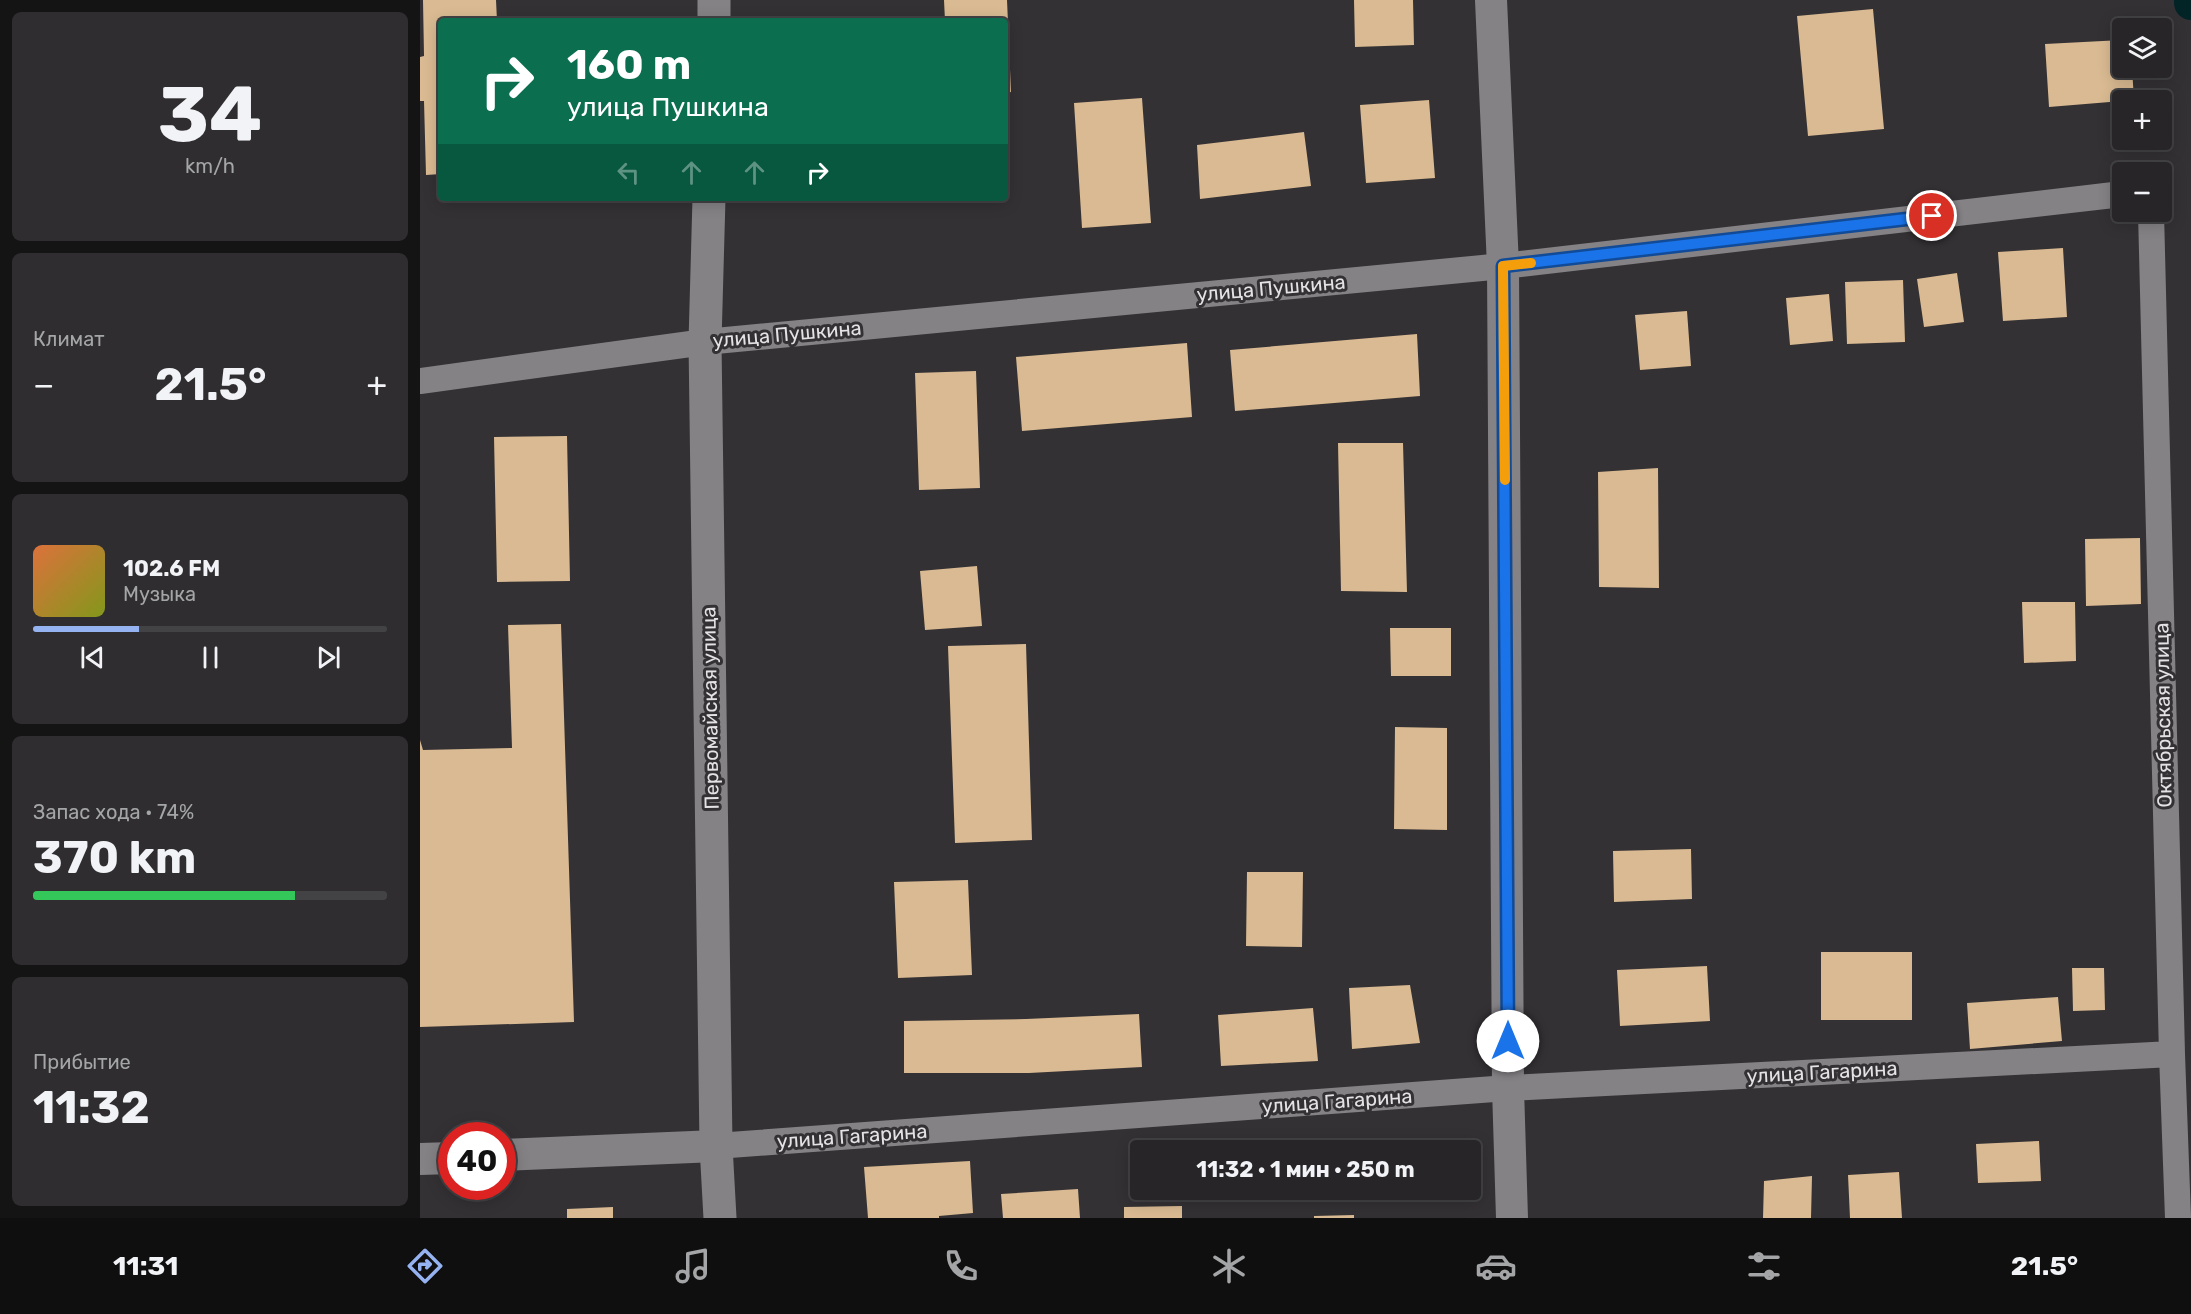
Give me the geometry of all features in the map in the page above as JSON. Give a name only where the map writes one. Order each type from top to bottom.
[{"type":"main road","points":[[714,0],[714,18]]},
{"type":"main road","name":"Первомайская улица","points":[[709,201],[705,342],[716,1146],[720,1218]]},
{"type":"street","points":[[1491,0],[1503,266],[1508,1088],[1512,1218]]},
{"type":"street","name":"улица Пушкина","points":[[420,381],[705,342],[1503,266],[2112,195]]},
{"type":"street","name":"Октябрьская улица","points":[[2151,222],[2178,1218]]},
{"type":"street","name":"улица Гагарина","points":[[516,1154],[716,1146],[1508,1088],[2172,1054]]},
{"type":"street","points":[[420,1159],[438,1158]]},
{"type":"building","points":[[423,0],[496,0],[497,18],[438,18],[438,174],[426,175],[424,101],[420,101],[420,57],[424,56]]},
{"type":"building","points":[[944,0],[1007,0],[1008,18],[945,18]]},
{"type":"building","points":[[1354,0],[1413,0],[1414,45],[1355,47]]},
{"type":"building","points":[[1873,9],[1884,129],[1808,136],[1797,16]]},
{"type":"building","points":[[1008,23],[1011,92],[1008,92]]},
{"type":"building","points":[[2112,41],[2112,78],[2133,78],[2133,90],[2112,90],[2112,102],[2049,107],[2045,44]]},
{"type":"building","points":[[1142,98],[1151,223],[1082,228],[1074,103]]},
{"type":"building","points":[[1429,100],[1435,178],[1366,183],[1360,105]]},
{"type":"building","points":[[1304,132],[1311,186],[1200,199],[1197,145]]},
{"type":"building","points":[[2063,248],[2067,317],[2003,321],[1998,252]]},
{"type":"building","points":[[1957,273],[1964,322],[1924,327],[1917,279]]},
{"type":"building","points":[[1903,280],[1905,342],[1847,344],[1845,282]]},
{"type":"building","points":[[1829,294],[1833,341],[1790,345],[1786,298]]},
{"type":"building","points":[[1687,311],[1691,366],[1640,370],[1635,315]]},
{"type":"building","points":[[1417,334],[1420,396],[1235,411],[1230,350]]},
{"type":"building","points":[[1187,343],[1192,417],[1022,431],[1016,357]]},
{"type":"building","points":[[976,371],[980,488],[919,490],[915,373]]},
{"type":"building","points":[[567,436],[570,581],[497,582],[494,437]]},
{"type":"building","points":[[1338,443],[1403,443],[1407,592],[1341,591]]},
{"type":"building","points":[[1658,468],[1659,588],[1599,587],[1598,472]]},
{"type":"building","points":[[2140,538],[2141,604],[2086,606],[2085,539]]},
{"type":"building","points":[[977,566],[982,626],[925,630],[920,571]]},
{"type":"building","points":[[2022,602],[2075,602],[2076,661],[2024,663]]},
{"type":"building","points":[[561,624],[574,1022],[420,1027],[420,740],[423,750],[512,748],[508,625]]},
{"type":"building","points":[[1390,628],[1451,628],[1451,676],[1391,676]]},
{"type":"building","points":[[1026,644],[1032,840],[955,843],[948,646]]},
{"type":"building","points":[[1395,727],[1447,728],[1447,830],[1394,829]]},
{"type":"building","points":[[1691,849],[1692,899],[1614,902],[1613,851]]},
{"type":"building","points":[[1247,872],[1303,872],[1302,947],[1246,946]]},
{"type":"building","points":[[968,880],[972,975],[898,978],[894,882]]},
{"type":"building","points":[[1821,952],[1912,952],[1912,1020],[1821,1020]]},
{"type":"building","points":[[1707,966],[1710,1021],[1620,1026],[1617,970]]},
{"type":"building","points":[[2072,968],[2104,968],[2105,1010],[2073,1011]]},
{"type":"building","points":[[1410,985],[1420,1043],[1352,1049],[1349,988]]},
{"type":"building","points":[[2058,997],[2062,1041],[1970,1049],[1967,1003]]},
{"type":"building","points":[[1313,1008],[1318,1061],[1221,1066],[1218,1015]]},
{"type":"building","points":[[1139,1014],[1142,1067],[1029,1073],[904,1073],[904,1021]]},
{"type":"building","points":[[2039,1141],[2041,1181],[1978,1183],[1976,1144]]},
{"type":"building","points":[[970,1161],[973,1213],[939,1216],[939,1218],[868,1218],[864,1167]]},
{"type":"building","points":[[1899,1172],[1902,1218],[1850,1218],[1848,1175]]},
{"type":"building","points":[[1812,1176],[1811,1218],[1763,1218],[1764,1181]]},
{"type":"building","points":[[1078,1189],[1080,1218],[1003,1218],[1001,1194]]},
{"type":"building","points":[[1182,1206],[1182,1218],[1124,1218],[1124,1207]]},
{"type":"building","points":[[613,1207],[613,1218],[567,1218],[567,1209]]},
{"type":"building","points":[[1354,1215],[1354,1218],[1314,1218],[1314,1216]]},
{"type":"slow traffic","points":[[1505,480],[1503,266],[1531,263]]},
{"type":"route","points":[[1508,1041],[1503,266],[1932,216]]}]
